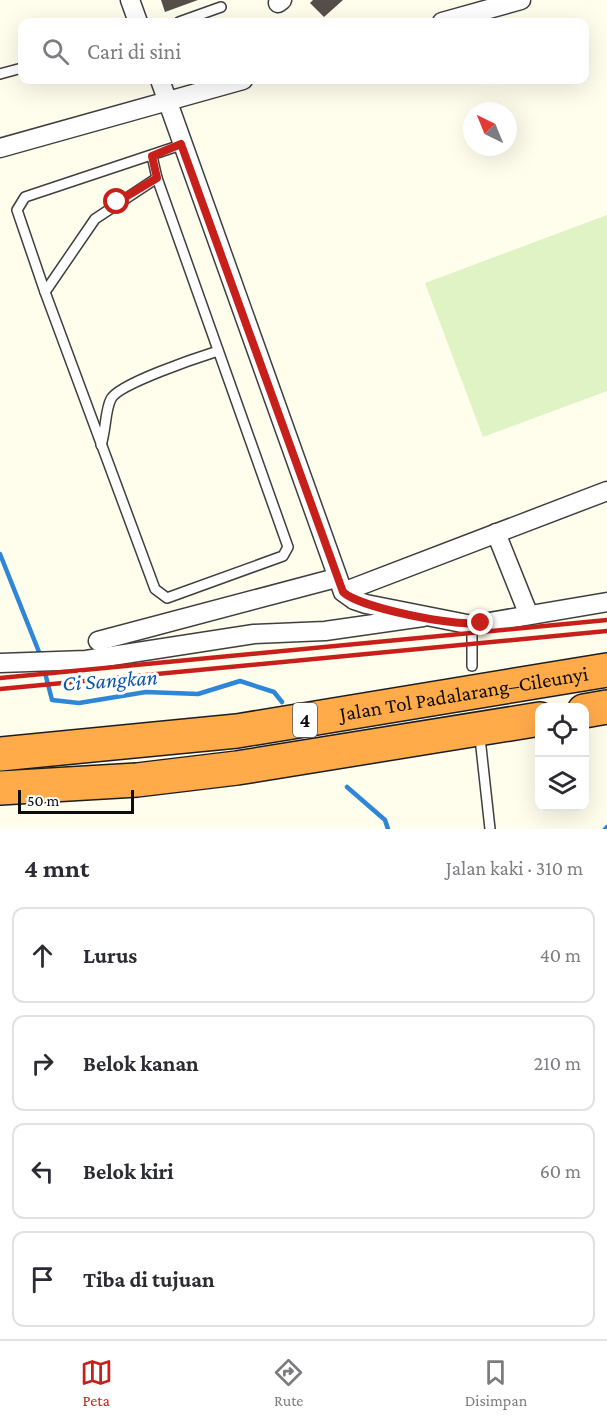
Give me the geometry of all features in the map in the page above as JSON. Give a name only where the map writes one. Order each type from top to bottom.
[{"type":"highway","name":"Jalan Tol Padalarang–Cileunyi","points":[[0,754],[237,731],[607,670]]},
{"type":"highway","name":"Jalan Tol Padalarang–Cileunyi","points":[[589,710],[607,707]]},
{"type":"highway","name":"Jalan Tol Padalarang–Cileunyi","points":[[0,788],[137,780],[237,768],[535,720]]},
{"type":"street","points":[[130,0],[137,18]]},
{"type":"street","points":[[456,18],[520,0]]},
{"type":"street","points":[[162,84],[340,585],[354,600],[366,604],[472,625],[528,613],[607,602]]},
{"type":"street","points":[[0,148],[229,84]]},
{"type":"street","points":[[98,641],[340,585],[496,533],[607,491]]},
{"type":"street","points":[[496,533],[528,613]]},
{"type":"street","points":[[0,663],[45,662],[131,654],[254,634],[368,626],[423,617]]},
{"type":"lane","points":[[190,18],[221,7]]},
{"type":"lane","points":[[0,74],[18,69]]},
{"type":"lane","points":[[152,156],[157,178],[288,547],[283,556],[167,598],[155,589],[45,292],[18,210],[25,197],[152,156],[181,144]]},
{"type":"lane","points":[[45,292],[95,219],[157,178]]},
{"type":"lane","points":[[101,445],[107,429],[110,400],[115,393],[161,371],[218,351]]},
{"type":"lane","points":[[472,625],[472,666]]},
{"type":"lane","points":[[480,738],[490,829]]},
{"type":"green space","points":[[607,215],[607,391],[483,437],[425,283]]},
{"type":"building","points":[[161,0],[198,0],[165,12]]},
{"type":"building","points":[[313,0],[343,0],[324,17],[310,3]]},
{"type":"waterway","name":"Ci Sangkan","points":[[0,554],[41,657]]},
{"type":"waterway","name":"Ci Sangkan","points":[[43,665],[52,700],[79,703],[146,692],[198,694],[240,681],[274,692],[282,702]]},
{"type":"waterway","name":"Ci Sangkan","points":[[347,787],[385,820],[388,829]]},
{"type":"railway","points":[[0,678],[607,620]]},
{"type":"railway","points":[[0,689],[607,631]]},
{"type":"route","points":[[117,202],[157,178],[152,156],[181,144],[336,578],[343,592],[354,600],[403,613],[462,624],[481,623]]}]
